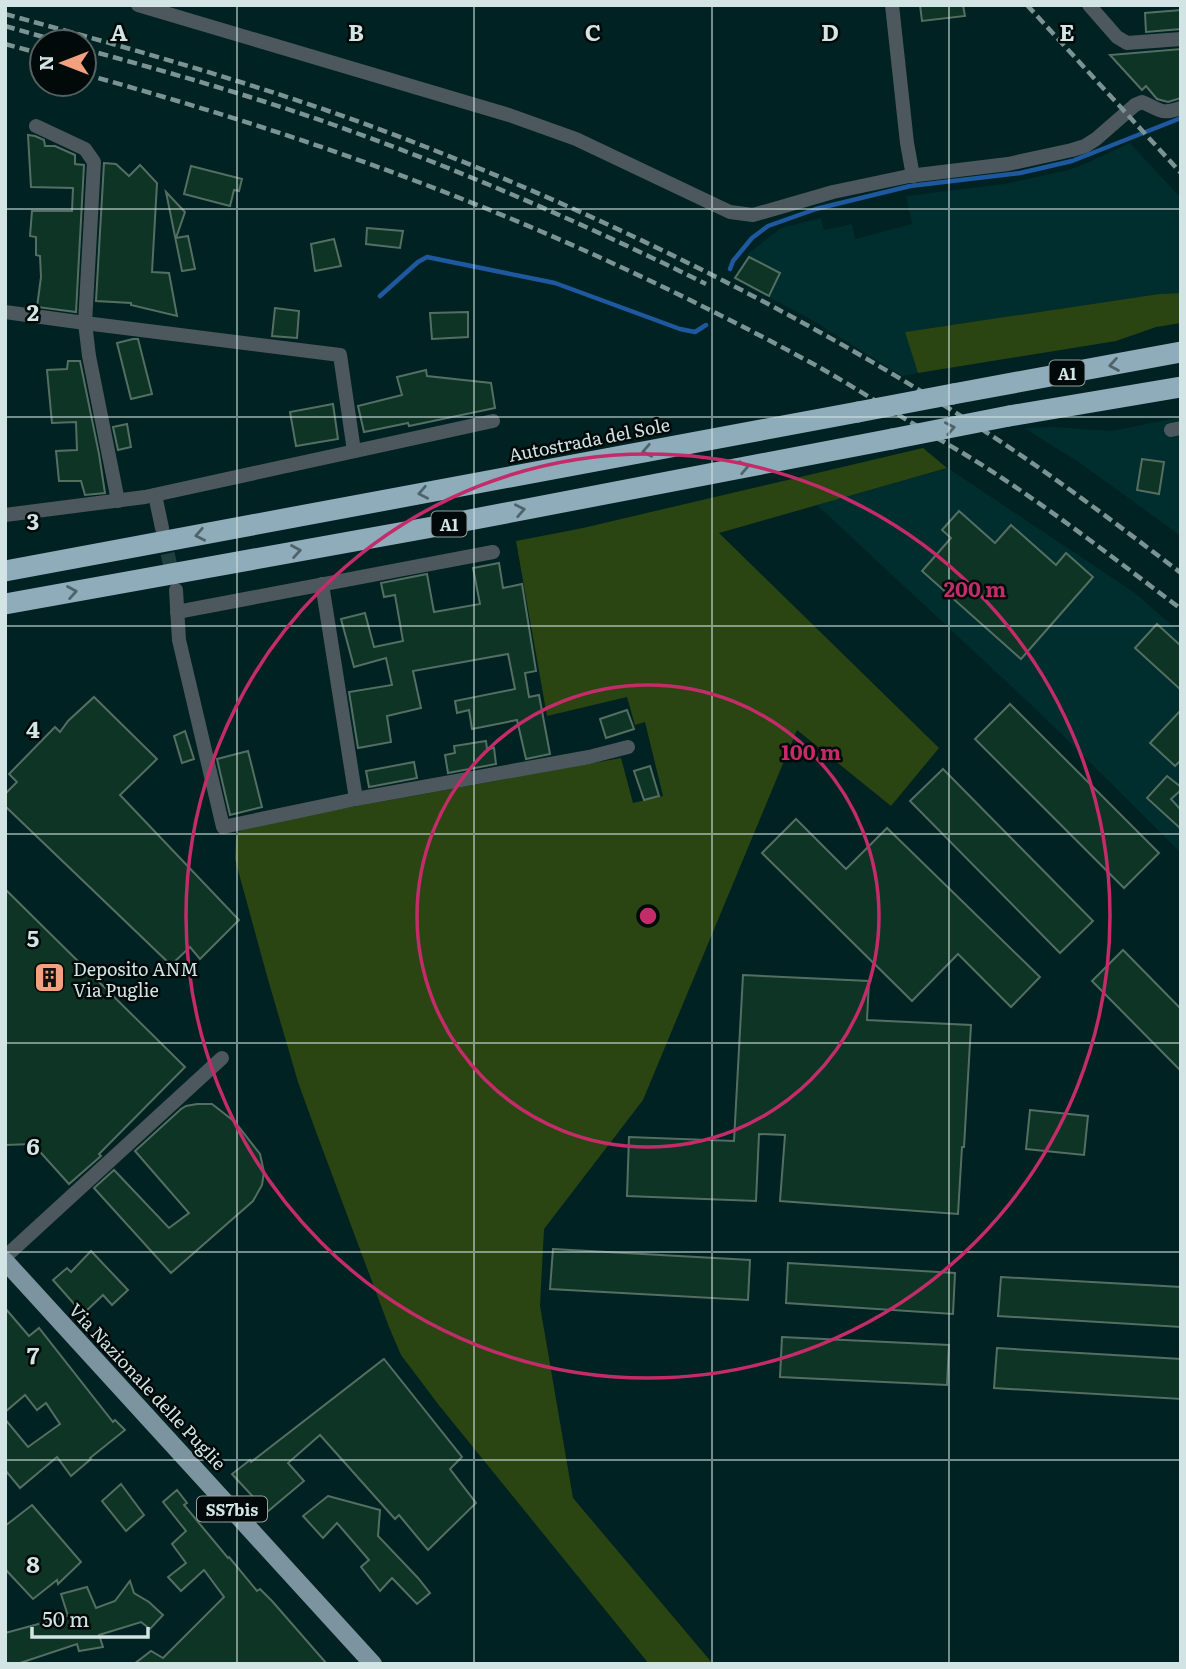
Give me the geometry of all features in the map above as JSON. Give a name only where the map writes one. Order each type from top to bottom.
[{"type":"highway","name":"Autostrada del Sole","points":[[5,571],[1181,352]]},
{"type":"highway","name":"A1","points":[[5,604],[438,526],[1009,416],[1181,387]]},
{"type":"main road","name":"Via Nazionale delle Puglie","points":[[5,1259],[373,1664]]},
{"type":"street","points":[[138,5],[509,115],[576,139],[730,212],[753,215],[832,192],[913,176],[1008,164],[1072,150],[1096,139],[1142,102],[1161,112],[1181,108]]},
{"type":"street","points":[[892,5],[913,176]]},
{"type":"street","points":[[1088,5],[1117,37],[1127,43],[1181,39]]},
{"type":"street","points":[[36,126],[85,149],[94,162],[85,323],[118,501]]},
{"type":"street","points":[[5,312],[340,355],[354,451]]},
{"type":"street","points":[[5,515],[155,495],[493,421]]},
{"type":"street","points":[[155,495],[162,528]]},
{"type":"street","points":[[177,612],[493,552]]},
{"type":"street","points":[[322,584],[356,799]]},
{"type":"street","points":[[176,590],[179,640],[223,827],[628,747]]},
{"type":"street","points":[[5,1259],[222,1058]]},
{"type":"shaded area","points":[[1130,143],[1181,198],[1181,293],[906,332],[918,373],[902,376],[812,320],[734,279],[749,253],[781,228],[821,218],[824,230],[852,224],[855,239],[912,224],[906,196],[1005,184],[1069,170]]},
{"type":"shaded area","points":[[1181,417],[1181,536],[1080,463],[1024,428],[1112,431]]},
{"type":"shaded area","points":[[948,468],[1135,593],[1181,633],[1181,853],[1042,715],[817,505]]},
{"type":"green space","points":[[1181,293],[1181,323],[1156,327],[1116,341],[918,373],[905,332],[1159,294]]},
{"type":"green space","points":[[923,448],[947,468],[719,533],[939,748],[891,806],[797,730],[643,1100],[544,1229],[540,1306],[573,1498],[713,1664],[649,1664],[401,1355],[298,1082],[235,859],[236,837],[238,832],[247,826],[621,758],[633,803],[663,796],[645,722],[635,725],[627,697],[547,716],[516,541],[583,528]]},
{"type":"building","points":[[920,5],[963,5],[965,16],[922,21]]},
{"type":"building","points":[[1181,10],[1181,29],[1146,32],[1145,13]]},
{"type":"building","points":[[1181,49],[1181,98],[1168,102],[1157,99],[1146,86],[1142,90],[1110,55]]},
{"type":"building","points":[[28,135],[44,140],[45,146],[55,146],[75,155],[75,164],[84,165],[76,312],[37,307],[41,277],[40,256],[36,255],[36,237],[30,236],[32,211],[72,211],[73,188],[31,187]]},
{"type":"building","points":[[104,163],[116,164],[129,176],[140,165],[157,183],[152,272],[169,273],[177,316],[131,303],[96,301]]},
{"type":"building","points":[[191,166],[242,179],[239,191],[234,190],[230,206],[184,194]]},
{"type":"building","points":[[166,192],[185,212],[176,238],[188,236],[195,269],[182,271]]},
{"type":"building","points":[[367,228],[403,231],[400,248],[366,244]]},
{"type":"building","points":[[334,239],[341,266],[315,271],[311,244]]},
{"type":"building","points":[[749,257],[780,273],[769,296],[735,278]]},
{"type":"building","points":[[275,308],[299,311],[297,338],[272,336]]},
{"type":"building","points":[[468,312],[468,337],[432,339],[430,313]]},
{"type":"building","points":[[138,339],[152,394],[131,399],[117,343]]},
{"type":"building","points":[[68,361],[80,361],[105,493],[85,495],[81,481],[59,481],[56,451],[77,450],[76,422],[52,423],[47,370],[67,369]]},
{"type":"building","points":[[426,370],[427,376],[491,383],[495,408],[409,426],[408,423],[364,432],[358,406],[402,395],[397,377]]},
{"type":"building","points":[[333,404],[338,439],[296,446],[290,412]]},
{"type":"building","points":[[127,424],[131,447],[118,450],[113,427]]},
{"type":"building","points":[[1142,459],[1164,462],[1159,494],[1137,490]]},
{"type":"building","points":[[959,511],[995,543],[1011,525],[1056,565],[1066,553],[1093,577],[1021,659],[922,571],[951,538],[942,530]]},
{"type":"building","points":[[499,563],[503,588],[522,584],[536,671],[525,673],[529,697],[539,695],[550,754],[526,759],[517,720],[472,729],[469,710],[457,713],[455,701],[515,689],[508,654],[413,671],[421,708],[387,716],[391,742],[358,748],[349,692],[392,685],[386,658],[354,667],[341,619],[365,613],[374,647],[403,641],[395,595],[384,597],[381,583],[427,574],[434,612],[480,604],[473,568]]},
{"type":"building","points":[[1157,624],[1181,646],[1181,690],[1135,648]]},
{"type":"building","points":[[94,697],[157,759],[120,795],[239,920],[200,959],[190,947],[171,965],[5,806],[5,794],[17,782],[9,774],[55,727],[60,732]]},
{"type":"building","points":[[1010,704],[1159,853],[1124,888],[975,739]]},
{"type":"building","points":[[627,710],[634,729],[606,738],[600,719]]},
{"type":"building","points":[[1181,710],[1181,760],[1175,766],[1150,743]]},
{"type":"building","points":[[185,731],[194,759],[182,763],[174,736]]},
{"type":"building","points":[[486,741],[487,749],[494,748],[496,764],[448,773],[445,755],[455,753],[454,746]]},
{"type":"building","points":[[248,751],[262,807],[230,815],[217,759]]},
{"type":"building","points":[[414,762],[417,778],[369,787],[366,771]]},
{"type":"building","points":[[650,766],[659,796],[644,800],[634,771]]},
{"type":"building","points":[[943,769],[1093,921],[1060,953],[910,801]]},
{"type":"building","points":[[1167,776],[1181,787],[1171,799],[1181,810],[1181,829],[1147,798]]},
{"type":"building","points":[[796,819],[846,869],[887,828],[1040,977],[1011,1007],[958,954],[912,1001],[762,853]]},
{"type":"building","name":"Deposito ANM Via Puglie","points":[[5,889],[185,1067],[99,1154],[101,1156],[69,1184],[33,1144],[5,1145]]},
{"type":"building","points":[[1123,950],[1181,1009],[1181,1071],[1092,981]]},
{"type":"building","points":[[743,975],[869,981],[867,1020],[971,1025],[958,1214],[780,1201],[785,1135],[759,1134],[756,1201],[627,1196],[629,1137],[734,1141]]},
{"type":"building","points":[[197,1104],[212,1104],[235,1122],[260,1154],[264,1172],[262,1185],[253,1201],[171,1273],[94,1188],[114,1170],[169,1228],[189,1213],[135,1151],[181,1109]]},
{"type":"building","points":[[1030,1110],[1088,1116],[1084,1155],[1026,1149]]},
{"type":"building","points":[[553,1249],[750,1260],[748,1300],[550,1289]]},
{"type":"building","points":[[91,1251],[128,1290],[112,1305],[103,1295],[83,1314],[53,1280],[67,1268],[71,1272]]},
{"type":"building","points":[[788,1263],[955,1273],[953,1314],[786,1303]]},
{"type":"building","points":[[1001,1277],[1181,1287],[1181,1327],[998,1316]]},
{"type":"building","points":[[5,1308],[29,1336],[39,1328],[113,1422],[115,1420],[125,1430],[71,1476],[57,1457],[20,1488],[5,1470],[5,1419],[28,1447],[60,1424],[46,1403],[37,1410],[25,1395],[5,1412]]},
{"type":"building","points":[[782,1337],[949,1345],[947,1385],[780,1377]]},
{"type":"building","points":[[997,1348],[1181,1359],[1181,1399],[994,1388]]},
{"type":"building","points":[[384,1359],[462,1457],[450,1469],[476,1503],[428,1550],[399,1515],[395,1519],[320,1435],[288,1463],[304,1481],[267,1512],[232,1474]]},
{"type":"building","points":[[121,1484],[144,1515],[126,1531],[102,1501]]},
{"type":"building","points":[[177,1490],[187,1503],[184,1505],[228,1558],[257,1591],[260,1589],[272,1601],[327,1664],[134,1664],[151,1651],[163,1658],[224,1597],[204,1570],[181,1591],[168,1577],[186,1563],[172,1544],[186,1531],[163,1502]]},
{"type":"building","points":[[328,1496],[380,1510],[378,1536],[430,1593],[417,1604],[392,1578],[380,1591],[361,1567],[369,1560],[337,1523],[323,1538],[303,1516]]},
{"type":"building","points":[[32,1505],[81,1562],[58,1584],[57,1580],[33,1599],[5,1569],[5,1526]]},
{"type":"building","points":[[130,1581],[134,1593],[163,1615],[150,1629],[141,1622],[99,1635],[103,1647],[79,1651],[77,1644],[17,1664],[5,1664],[5,1633],[68,1616],[61,1594],[87,1587],[96,1608],[115,1601]]},
{"type":"waterway","points":[[730,269],[733,261],[752,238],[768,226],[816,209],[910,186],[1020,173],[1072,161],[1181,118]]},
{"type":"waterway","points":[[380,296],[427,257],[555,283],[680,329],[695,332],[706,325]]},
{"type":"tunnel","points":[[163,533],[174,582]]},
{"type":"railway","points":[[1027,5],[1181,173]]},
{"type":"railway","points":[[5,14],[217,75],[374,127],[499,177],[644,241],[785,313],[922,392],[1038,467],[1181,573]]},
{"type":"railway","points":[[5,26],[28,33]]},
{"type":"railway","points":[[5,44],[28,50]]},
{"type":"railway","points":[[98,53],[303,114],[429,160],[615,240],[706,284]]},
{"type":"railway","points":[[98,78],[332,150],[465,200],[568,243],[719,314],[817,366],[975,461],[1067,523],[1181,609]]},
{"type":"place","name":"Deposito ANM Via Puglie","points":[[50,978]]}]
